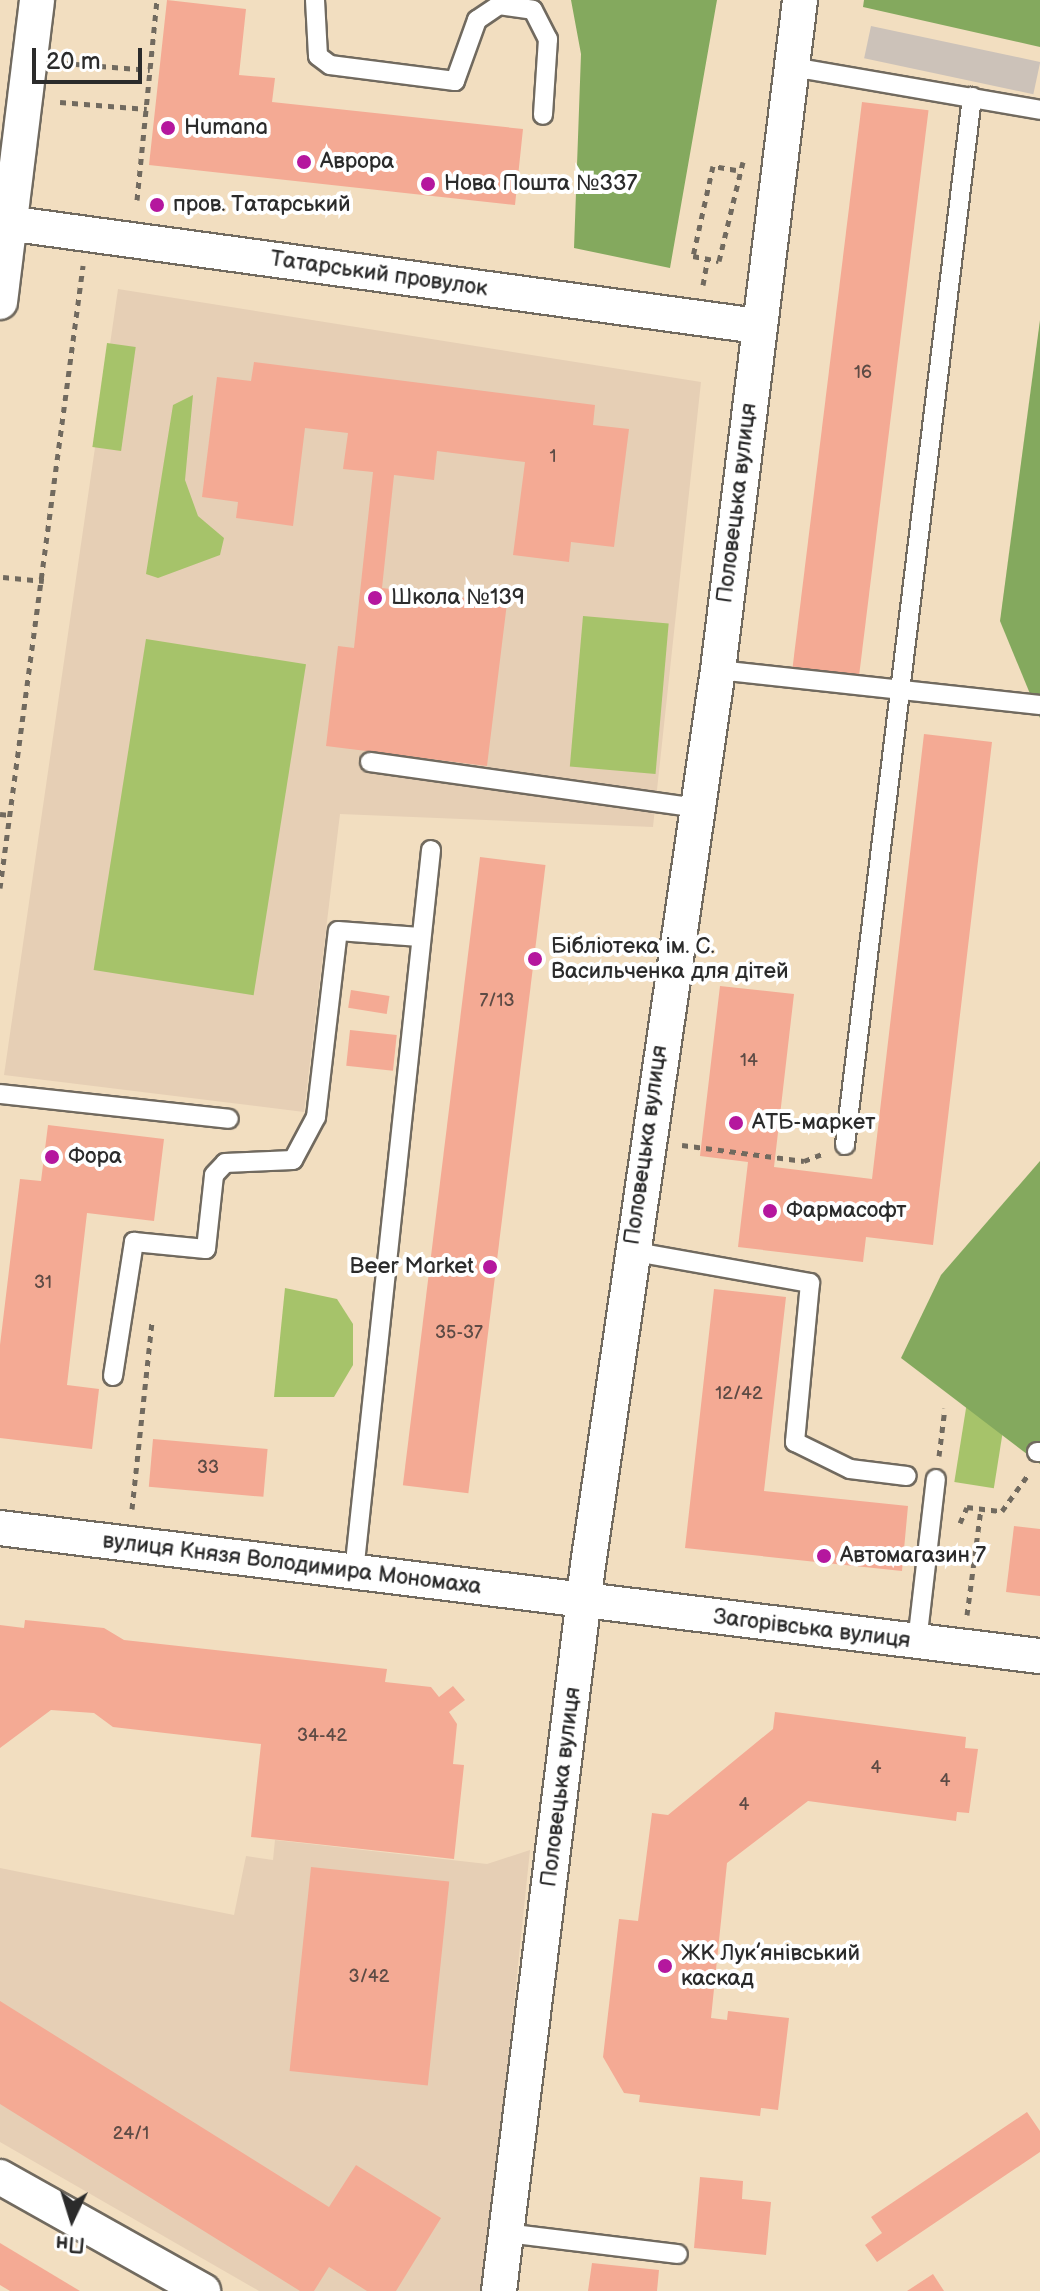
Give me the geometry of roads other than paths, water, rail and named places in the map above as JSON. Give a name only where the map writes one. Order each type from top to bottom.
[{"type":"street","points":[[0,302],[5,223],[37,0]]},
{"type":"street","name":"Половецька вулиця","points":[[499,2291],[630,1251],[718,670],[757,326],[800,0]]},
{"type":"street","name":"Татарський провулок","points":[[5,223],[757,326]]},
{"type":"street","name":"вулиця Князя Володимира Мономаха","points":[[0,1528],[584,1601]]},
{"type":"street","name":"Загорівська вулиця","points":[[584,1601],[1040,1656]]},
{"type":"street","points":[[0,2177],[203,2291]]},
{"type":"lane","points":[[315,0],[318,56],[330,65],[455,81],[477,20],[499,5],[533,10],[548,39],[543,115]]},
{"type":"lane","points":[[792,67],[1040,110]]},
{"type":"lane","points":[[845,1145],[897,693],[972,97]]},
{"type":"lane","points":[[718,670],[897,693],[1040,705]]},
{"type":"lane","points":[[370,762],[697,808]]},
{"type":"lane","points":[[354,1572],[431,850]]},
{"type":"lane","points":[[113,1376],[134,1242],[206,1249],[214,1175],[225,1163],[293,1160],[316,1117],[338,931],[420,937]]},
{"type":"lane","points":[[0,1094],[229,1119]]},
{"type":"lane","points":[[630,1251],[810,1283],[795,1442],[850,1469],[907,1476]]},
{"type":"lane","points":[[917,1642],[936,1479]]},
{"type":"lane","points":[[506,2233],[678,2254]]},
{"type":"place","name":"Humana","points":[[168,128]]},
{"type":"place","name":"Аврора","points":[[304,162]]},
{"type":"place","name":"Нова Пошта №337","points":[[428,184]]},
{"type":"place","name":"пров. Татарський","points":[[157,205]]},
{"type":"place","name":"Школа №139","points":[[375,598]]},
{"type":"place","name":"Бібліотека ім. С. Васильченка для дітей","points":[[535,959]]},
{"type":"place","name":"АТБ-маркет","points":[[736,1123]]},
{"type":"place","name":"Фора","points":[[52,1157]]},
{"type":"place","name":"Фармасофт","points":[[770,1211]]},
{"type":"place","name":"Beer Market","points":[[490,1267]]},
{"type":"place","name":"Автомагазин 7","points":[[824,1556]]},
{"type":"place","name":"ЖК Лук’янівський каскад","points":[[665,1966]]}]
